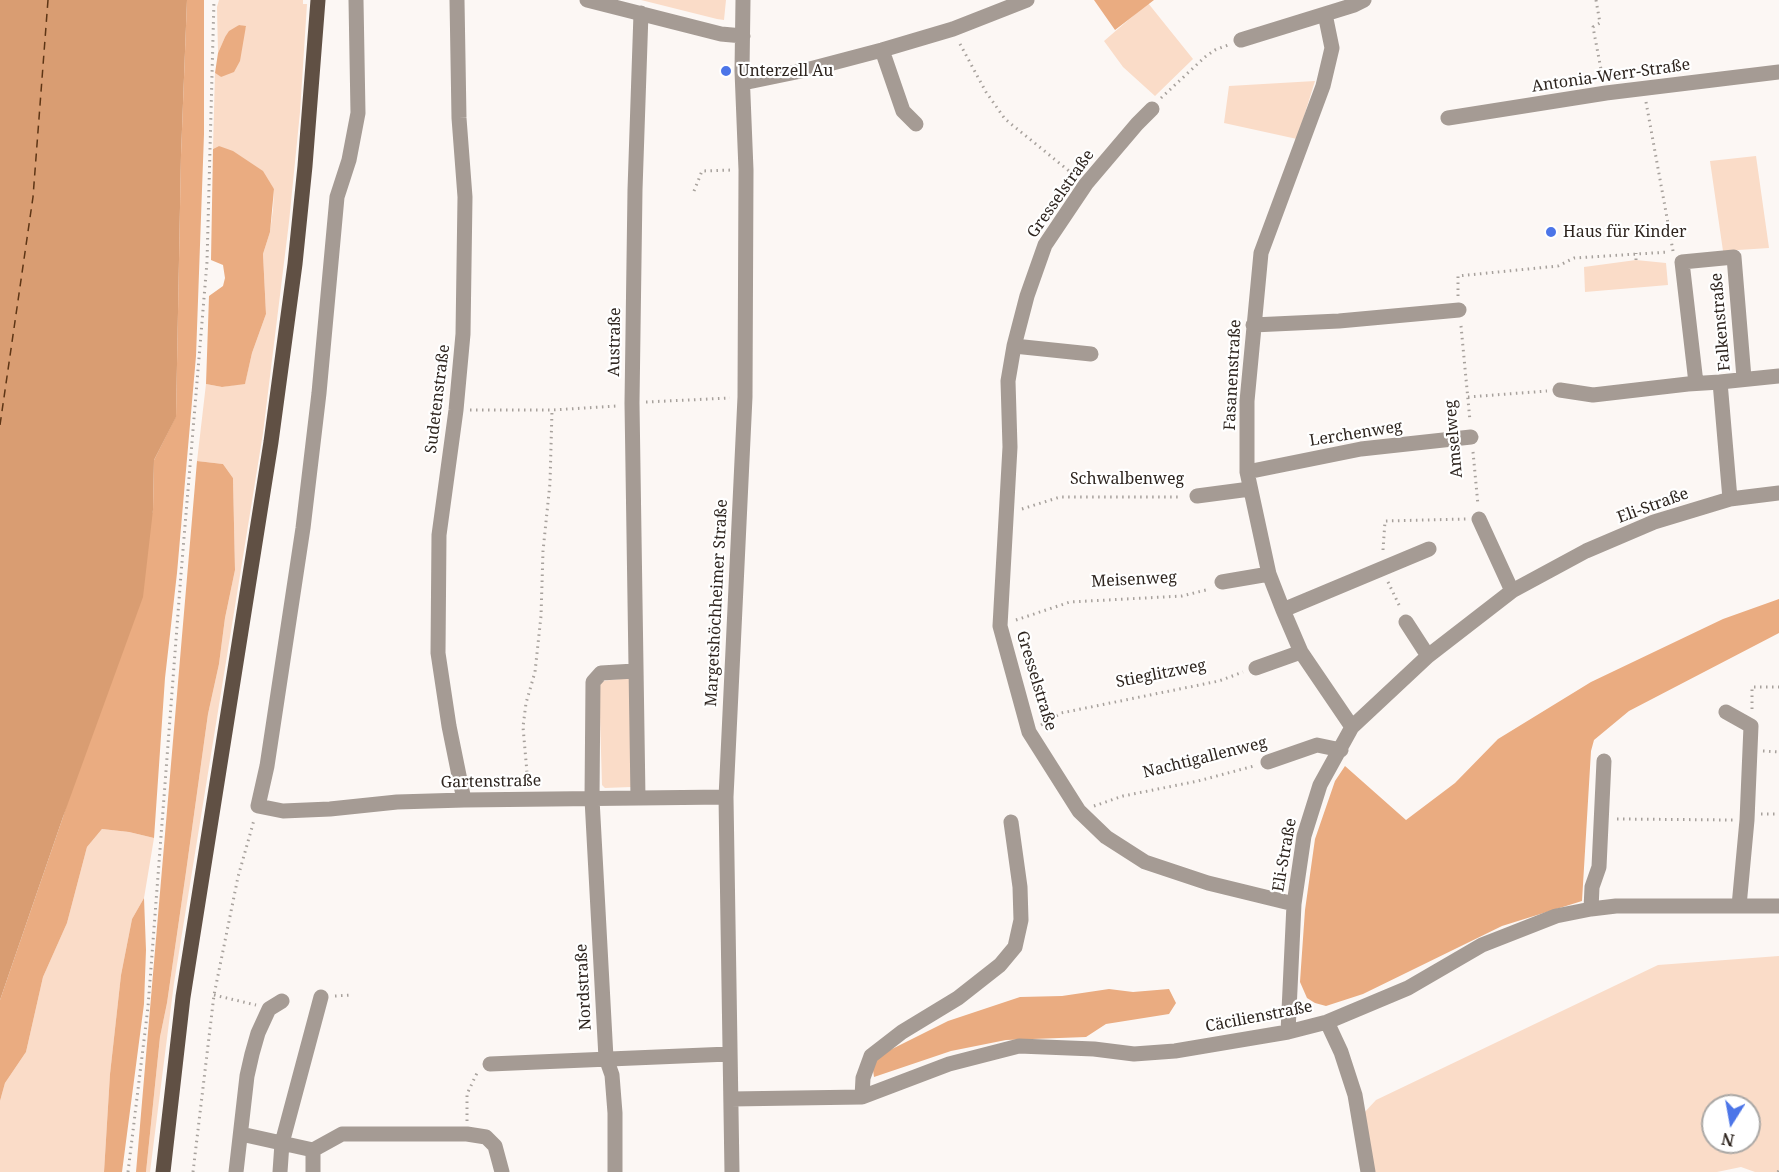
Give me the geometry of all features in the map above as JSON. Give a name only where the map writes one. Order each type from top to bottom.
[{"type":"main road","points":[[163,1172],[183,997],[271,442],[295,264],[318,0]]},
{"type":"street","points":[[258,806],[267,766],[303,528],[319,393],[337,197],[349,160],[358,113],[356,0]]},
{"type":"street","name":"Sudetenstraße","points":[[457,0],[459,118],[465,197],[463,334],[456,410],[438,535],[438,653],[449,726],[464,800]]},
{"type":"street","points":[[587,0],[721,34],[743,36]]},
{"type":"street","name":"Margetshöchheimer Straße","points":[[732,1172],[726,797],[745,397],[744,0]]},
{"type":"street","points":[[743,83],[806,70],[882,50],[952,29],[1027,0]]},
{"type":"street","points":[[1241,40],[1364,0]]},
{"type":"street","name":"Austraße","points":[[638,798],[632,403],[640,13]]},
{"type":"street","name":"Fasanenstraße","points":[[1325,14],[1332,48],[1326,77],[1262,253],[1247,401],[1247,472],[1269,574],[1301,652],[1352,727]]},
{"type":"street","points":[[882,50],[903,111],[916,124]]},
{"type":"street","name":"Antonia-Werr-Straße","points":[[1448,118],[1606,93],[1779,72]]},
{"type":"street","name":"Gresselstraße","points":[[1152,110],[1137,124],[1086,184],[1045,245],[1027,296],[1008,381],[1010,447],[1000,626],[1029,732],[1079,811],[1106,837],[1145,862],[1208,883],[1294,904]]},
{"type":"street","name":"Falkenstraße","points":[[1696,383],[1678,257],[1734,256],[1744,378]]},
{"type":"street","points":[[1253,325],[1339,321],[1459,310]]},
{"type":"street","points":[[1014,346],[1091,354]]},
{"type":"street","name":"Falkenstraße","points":[[1560,390],[1593,394],[1779,376]]},
{"type":"street","name":"Falkenstraße","points":[[1720,382],[1730,499]]},
{"type":"street","name":"Lerchenweg","points":[[1247,472],[1361,449],[1472,437]]},
{"type":"street","name":"Schwalbenweg","points":[[1197,496],[1250,489]]},
{"type":"street","name":"Eli-Straße","points":[[1288,1032],[1294,904],[1304,836],[1320,785],[1352,727],[1428,656],[1512,591],[1586,551],[1654,522],[1730,499],[1779,493]]},
{"type":"street","points":[[1479,519],[1512,591]]},
{"type":"street","points":[[1284,610],[1429,549]]},
{"type":"street","points":[[1222,582],[1269,574]]},
{"type":"street","points":[[1406,622],[1428,656]]},
{"type":"street","points":[[1256,668],[1301,652]]},
{"type":"street","points":[[592,800],[593,682],[601,673],[635,671]]},
{"type":"street","points":[[1726,712],[1751,726],[1747,820],[1739,906]]},
{"type":"street","name":"Nachtigallenweg","points":[[1268,762],[1317,745],[1341,750]]},
{"type":"street","points":[[1591,909],[1592,887],[1599,867],[1604,761]]},
{"type":"street","name":"Gartenstraße","points":[[258,806],[283,811],[397,802],[529,798],[592,800],[726,797]]},
{"type":"street","name":"Nordstraße","points":[[592,800],[606,1058],[612,1075],[615,1113],[615,1172]]},
{"type":"street","points":[[862,1097],[863,1078],[871,1056],[902,1032],[958,998],[999,965],[1015,947],[1021,920],[1020,887],[1011,822]]},
{"type":"street","name":"Cäcilienstraße","points":[[731,1099],[862,1097],[948,1064],[1019,1046],[1094,1049],[1134,1054],[1175,1051],[1288,1032],[1327,1022],[1408,988],[1482,945],[1556,916],[1616,906],[1779,906]]},
{"type":"street","points":[[280,1172],[282,1143],[321,997]]},
{"type":"street","points":[[236,1172],[247,1076],[252,1054],[258,1033],[275,1005]]},
{"type":"street","points":[[1327,1022],[1341,1052],[1355,1095],[1368,1172]]},
{"type":"street","points":[[490,1064],[729,1054]]},
{"type":"street","points":[[241,1134],[313,1150],[342,1134],[467,1134],[486,1137],[495,1146],[502,1172]]},
{"type":"street","points":[[313,1150],[313,1172]]},
{"type":"path","points":[[128,1172],[148,1007],[207,262],[214,0]]},
{"type":"path","points":[[1596,0],[1600,23],[1593,27],[1606,93]]},
{"type":"path","points":[[952,29],[987,92],[1005,119],[1086,184]]},
{"type":"path","points":[[1152,110],[1164,94],[1205,57],[1215,50],[1241,40]]},
{"type":"path","points":[[1643,89],[1671,246],[1678,257]]},
{"type":"path","points":[[694,191],[702,171],[723,171]]},
{"type":"path","points":[[1636,261],[1636,253],[1678,257]]},
{"type":"path","name":"Amselweg","points":[[1479,519],[1459,310],[1458,276],[1558,266],[1574,258],[1636,253]]},
{"type":"path","points":[[1468,397],[1560,390]]},
{"type":"path","points":[[456,410],[603,408],[632,403],[745,397]]},
{"type":"path","points":[[529,798],[524,727],[526,703],[535,672],[541,616],[543,551],[550,483],[552,410]]},
{"type":"path","name":"Schwalbenweg","points":[[1006,514],[1060,497],[1197,496]]},
{"type":"path","points":[[1406,622],[1382,570],[1385,521],[1479,519]]},
{"type":"path","name":"Meisenweg","points":[[1000,626],[1070,602],[1182,596],[1204,591],[1222,582]]},
{"type":"path","name":"Stieglitzweg","points":[[1029,732],[1061,713],[1219,681],[1256,668]]},
{"type":"path","points":[[1751,726],[1752,687],[1779,687]]},
{"type":"path","name":"Nachtigallenweg","points":[[1079,811],[1123,796],[1198,781],[1268,762]]},
{"type":"path","points":[[193,1172],[214,995],[238,877],[258,806]]},
{"type":"path","points":[[1602,819],[1747,820]]},
{"type":"path","points":[[214,995],[275,1005]]},
{"type":"path","points":[[467,1134],[466,1094],[476,1073],[490,1064]]},
{"type":"shaded area","points":[[0,0],[187,0],[181,155],[176,417],[154,460],[153,510],[143,597],[63,817],[0,1000]]},
{"type":"shaded area","points":[[187,0],[204,0],[204,134],[196,356],[177,573],[165,678],[154,838],[102,829],[87,847],[67,923],[43,977],[26,1052],[5,1083],[0,1101],[0,1000],[63,817],[153,510],[154,460],[176,416],[181,155]]},
{"type":"shaded area","points":[[219,0],[303,0],[303,4],[307,4],[300,112],[289,222],[263,433],[174,983],[150,1172],[146,1172],[160,1037],[167,1003],[208,714],[235,570],[233,478],[223,464],[197,461],[206,384],[222,387],[245,383],[252,353],[266,314],[263,254],[270,232],[273,209],[274,189],[219,146],[213,149],[215,73],[221,77],[246,27],[239,25],[225,37],[218,53],[217,7]]},
{"type":"shaded area","points":[[641,0],[726,0],[724,20],[717,19]]},
{"type":"shaded area","points":[[1094,0],[1154,0],[1115,30]]},
{"type":"shaded area","points":[[1148,3],[1193,59],[1155,96],[1123,67],[1104,41]]},
{"type":"shaded area","points":[[239,25],[246,26],[240,61],[234,72],[221,77],[215,73],[218,53],[229,31]]},
{"type":"shaded area","points":[[1315,81],[1297,139],[1224,123],[1229,86]]},
{"type":"shaded area","points":[[219,146],[233,151],[263,171],[274,189],[270,232],[263,254],[266,314],[252,353],[245,384],[222,387],[206,384],[209,296],[223,286],[225,278],[223,265],[211,260],[213,149]]},
{"type":"shaded area","points":[[1756,156],[1769,248],[1723,251],[1710,161]]},
{"type":"shaded area","points":[[1636,260],[1666,263],[1668,285],[1585,292],[1584,267]]},
{"type":"shaded area","points":[[197,461],[223,464],[233,478],[235,570],[208,714],[167,1003],[160,1037],[146,1172],[136,1172]]},
{"type":"shaded area","points":[[1779,599],[1779,633],[1629,711],[1594,740],[1591,751],[1582,901],[1502,926],[1363,994],[1326,1006],[1307,998],[1300,982],[1305,910],[1315,839],[1335,781],[1345,766],[1406,820],[1455,783],[1498,739],[1591,682],[1723,619]]},
{"type":"shaded area","points":[[630,678],[631,787],[605,788],[602,785],[599,683]]},
{"type":"shaded area","points":[[102,829],[154,838],[144,898],[132,919],[121,975],[110,1074],[104,1172],[0,1172],[0,1101],[5,1083],[26,1052],[43,977],[67,923],[87,847]]},
{"type":"shaded area","points":[[144,898],[146,950],[144,1004],[122,1172],[104,1172],[110,1074],[121,975],[132,919]]},
{"type":"shaded area","points":[[1779,956],[1779,1172],[1755,1172],[1741,1167],[1717,1172],[1373,1172],[1362,1115],[1376,1100],[1658,965]]},
{"type":"shaded area","points":[[1109,989],[1133,992],[1169,989],[1176,1003],[1169,1014],[1106,1024],[1086,1037],[1006,1040],[951,1051],[874,1077],[875,1062],[884,1053],[948,1021],[1020,997],[1062,996]]},
{"type":"ferry route","points":[[0,425],[33,197],[48,0]]},
{"type":"place","name":"Unterzell Au","points":[[726,71]]},
{"type":"place","name":"Haus für Kinder","points":[[1551,232]]}]
